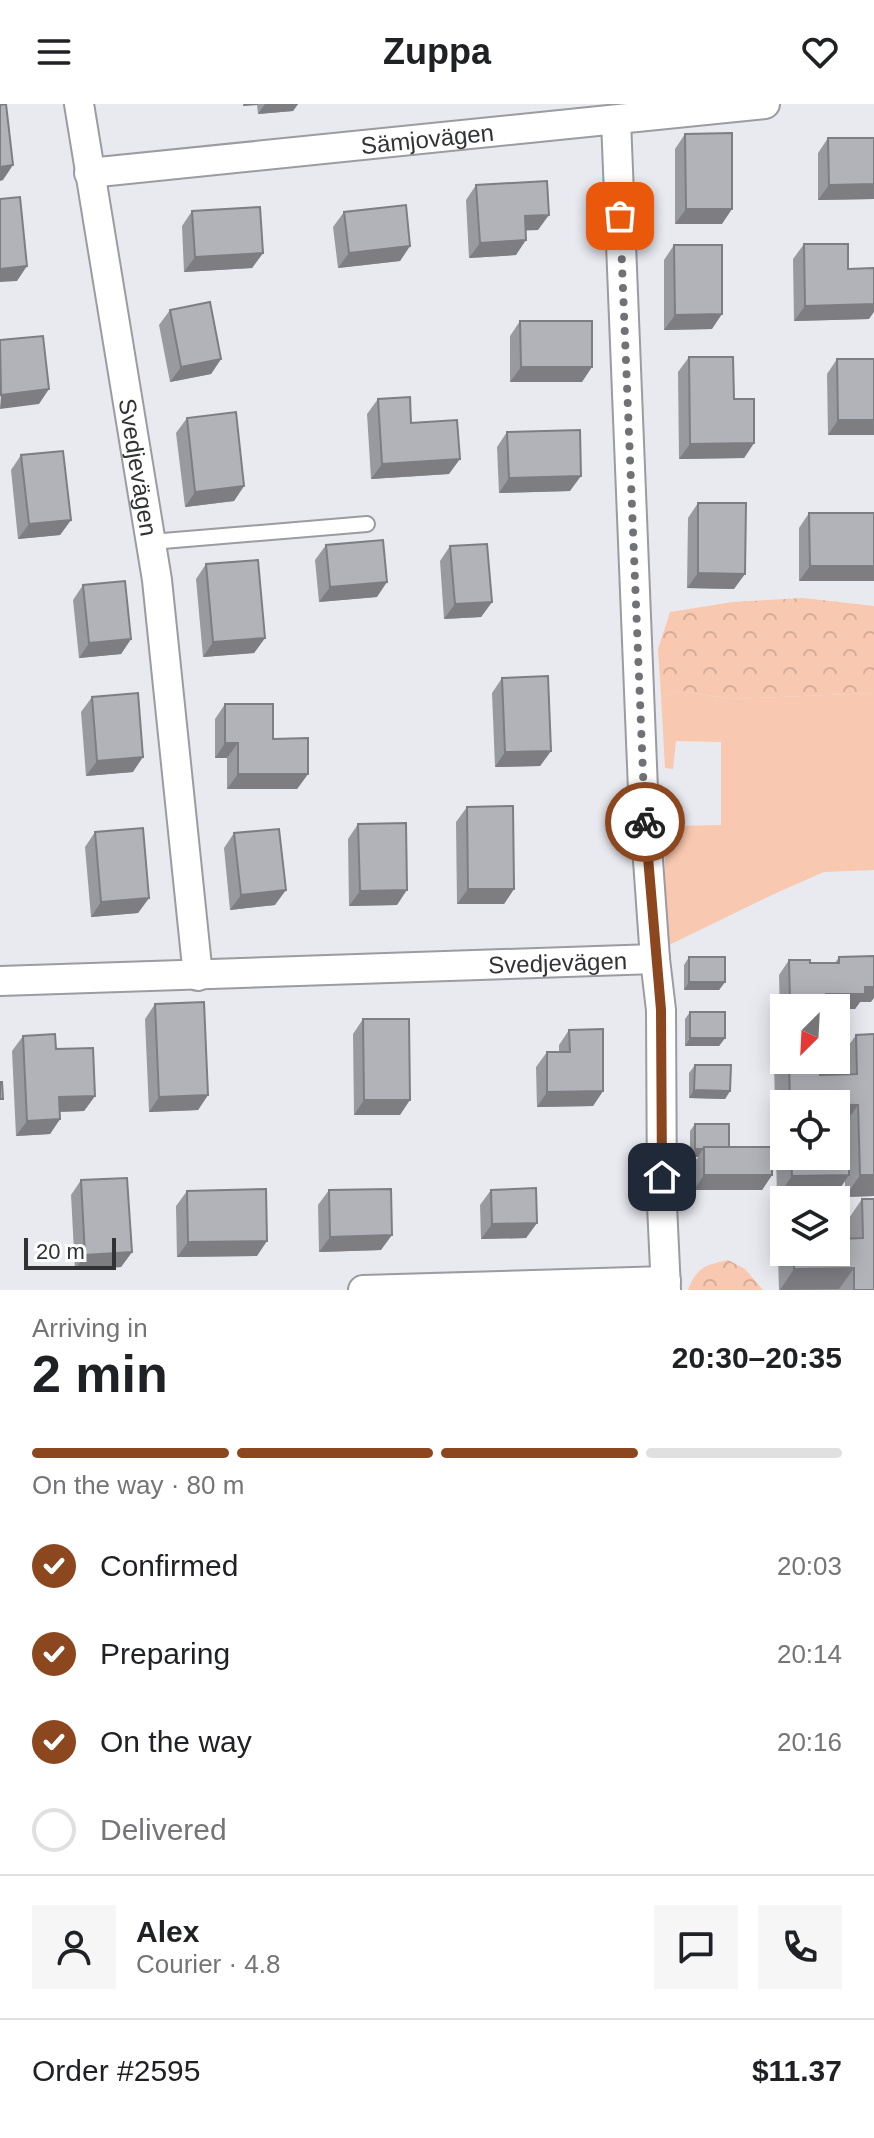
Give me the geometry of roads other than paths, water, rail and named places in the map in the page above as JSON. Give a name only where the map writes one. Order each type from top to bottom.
[{"type":"street","name":"Svedjevägen","points":[[79,104],[157,580],[198,976]]},
{"type":"street","name":"Sämjovägen","points":[[89,173],[765,104]]},
{"type":"street","name":"Svedjevägen","points":[[0,981],[655,959],[643,790],[616,120]]},
{"type":"street","points":[[363,1290],[666,1285],[662,1205],[661,1010],[655,959]]},
{"type":"lane","points":[[151,542],[367,524]]}]
